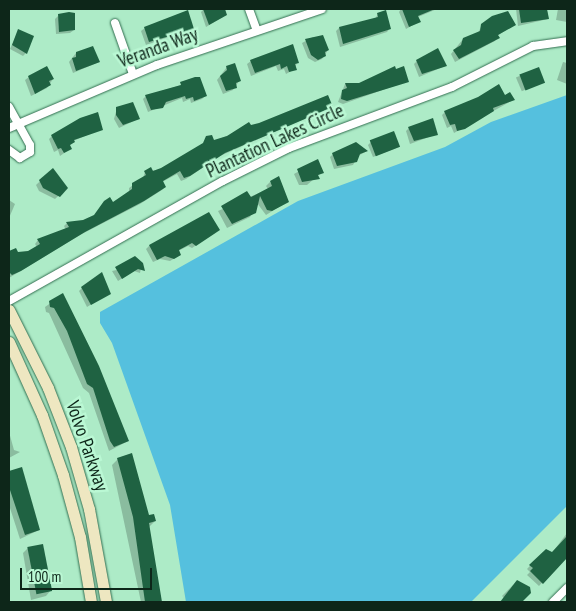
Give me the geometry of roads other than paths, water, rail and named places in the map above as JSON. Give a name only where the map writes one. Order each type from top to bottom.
[{"type":"main road","name":"Volvo Parkway","points":[[9,310],[44,379],[71,447],[89,509],[106,602]]},
{"type":"main road","name":"Volvo Parkway","points":[[9,342],[42,415],[63,475],[80,537],[91,602]]},
{"type":"street","points":[[249,9],[257,31]]},
{"type":"street","name":"Veranda Way","points":[[9,128],[133,74],[322,9]]},
{"type":"street","points":[[115,23],[133,74]]},
{"type":"street","name":"Plantation Lakes Circle","points":[[9,301],[223,181],[289,148],[452,87],[533,46],[567,41]]},
{"type":"street","points":[[9,107],[30,145],[30,152],[20,158],[9,150]]},
{"type":"street","points":[[553,602],[567,588]]},
{"type":"water","points":[[567,95],[567,506],[471,602],[186,602],[170,505],[112,343],[100,323],[100,312],[298,201],[445,147],[491,122]]}]
